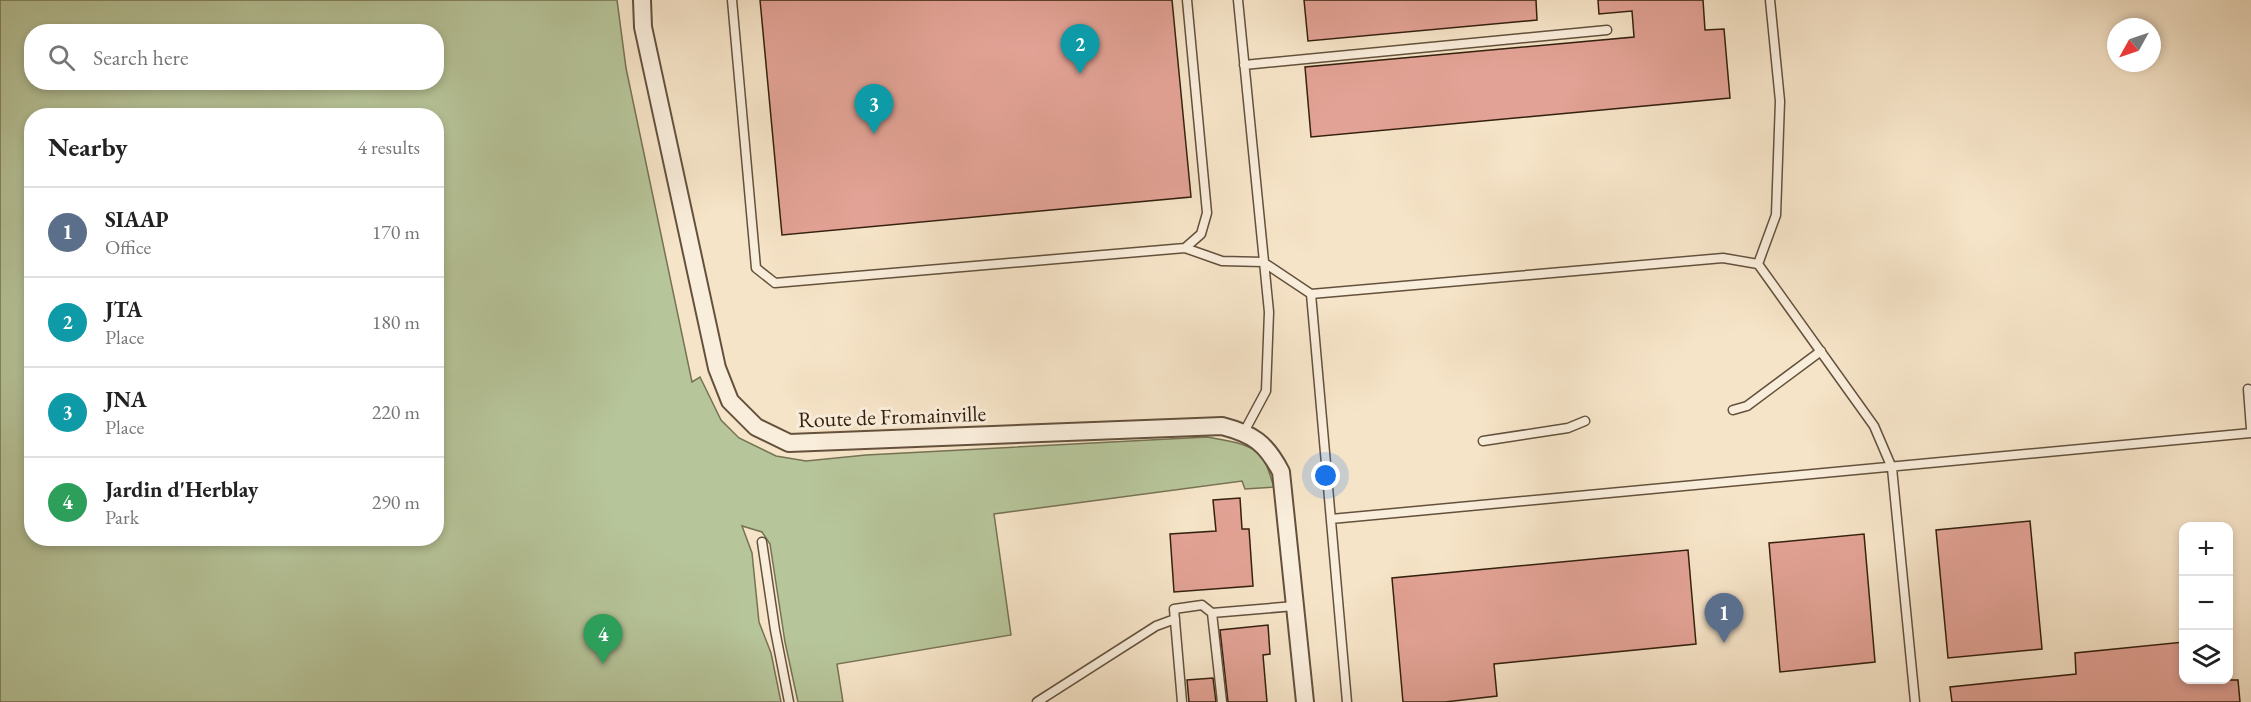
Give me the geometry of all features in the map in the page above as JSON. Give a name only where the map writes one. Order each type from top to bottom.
[{"type":"street","name":"Route de Fromainville","points":[[642,0],[643,27],[717,368],[730,401],[756,427],[789,443],[1222,426],[1244,432],[1270,452],[1281,472],[1295,606]]},
{"type":"street","points":[[1295,606],[1305,702]]},
{"type":"lane","points":[[732,0],[756,268],[775,283],[1185,248],[1222,261],[1263,262],[1311,294],[1723,258],[1758,264],[1874,426],[1892,468],[1915,702]]},
{"type":"lane","points":[[1185,248],[1201,234],[1207,213],[1187,0]]},
{"type":"lane","points":[[1238,0],[1269,312],[1266,391],[1244,432]]},
{"type":"lane","points":[[1758,264],[1776,215],[1780,101],[1770,0]]},
{"type":"lane","points":[[1244,65],[1606,30]]},
{"type":"lane","points":[[1311,294],[1347,702]]},
{"type":"lane","points":[[1732,410],[1747,406],[1821,351]]},
{"type":"lane","points":[[1331,519],[1892,468],[2251,431],[2248,389]]},
{"type":"lane","points":[[1483,441],[1568,428],[1585,421]]},
{"type":"lane","points":[[762,542],[774,630],[789,702]]},
{"type":"lane","points":[[1182,702],[1174,609],[1202,605],[1212,613],[1295,606]]},
{"type":"lane","points":[[1212,613],[1222,702]]},
{"type":"lane","points":[[1037,702],[1156,626],[1174,619]]},
{"type":"green space","points":[[0,0],[617,0],[626,68],[692,382],[700,377],[721,420],[739,438],[776,456],[806,461],[866,455],[1207,437],[1226,440],[1252,449],[1266,464],[1274,487],[1245,489],[1242,481],[994,514],[1011,635],[837,664],[843,702],[798,702],[785,642],[770,544],[762,532],[742,526],[752,553],[759,622],[771,653],[781,702],[0,702]]},
{"type":"building","points":[[760,0],[1172,0],[1191,197],[782,235]]},
{"type":"building","points":[[1304,0],[1536,0],[1537,20],[1308,41]]},
{"type":"building","points":[[1598,0],[1703,0],[1705,30],[1724,29],[1730,98],[1311,137],[1305,67],[1634,37],[1632,11],[1599,14]]},
{"type":"building","points":[[1240,498],[1242,529],[1249,529],[1253,586],[1174,592],[1170,534],[1216,531],[1213,500]]},
{"type":"building","points":[[2030,521],[2042,649],[1948,658],[1936,530]]},
{"type":"building","points":[[1864,534],[1875,662],[1780,672],[1769,543]]},
{"type":"building","points":[[1688,550],[1696,644],[1494,664],[1497,696],[1445,702],[1403,702],[1392,578]]},
{"type":"building","points":[[1268,625],[1270,654],[1263,655],[1267,702],[1228,702],[1220,630]]},
{"type":"building","points":[[2179,643],[2179,684],[2233,684],[2233,680],[2238,680],[2240,702],[1952,702],[1950,687],[2076,674],[2075,653]]},
{"type":"building","points":[[1213,678],[1216,702],[1189,702],[1187,680]]},
{"type":"place","name":"JTA","points":[[1080,74]]},
{"type":"place","name":"JNA","points":[[874,134]]},
{"type":"place","name":"SIAAP","points":[[1724,643]]},
{"type":"place","name":"Jardin d'Herblay","points":[[603,664]]}]
